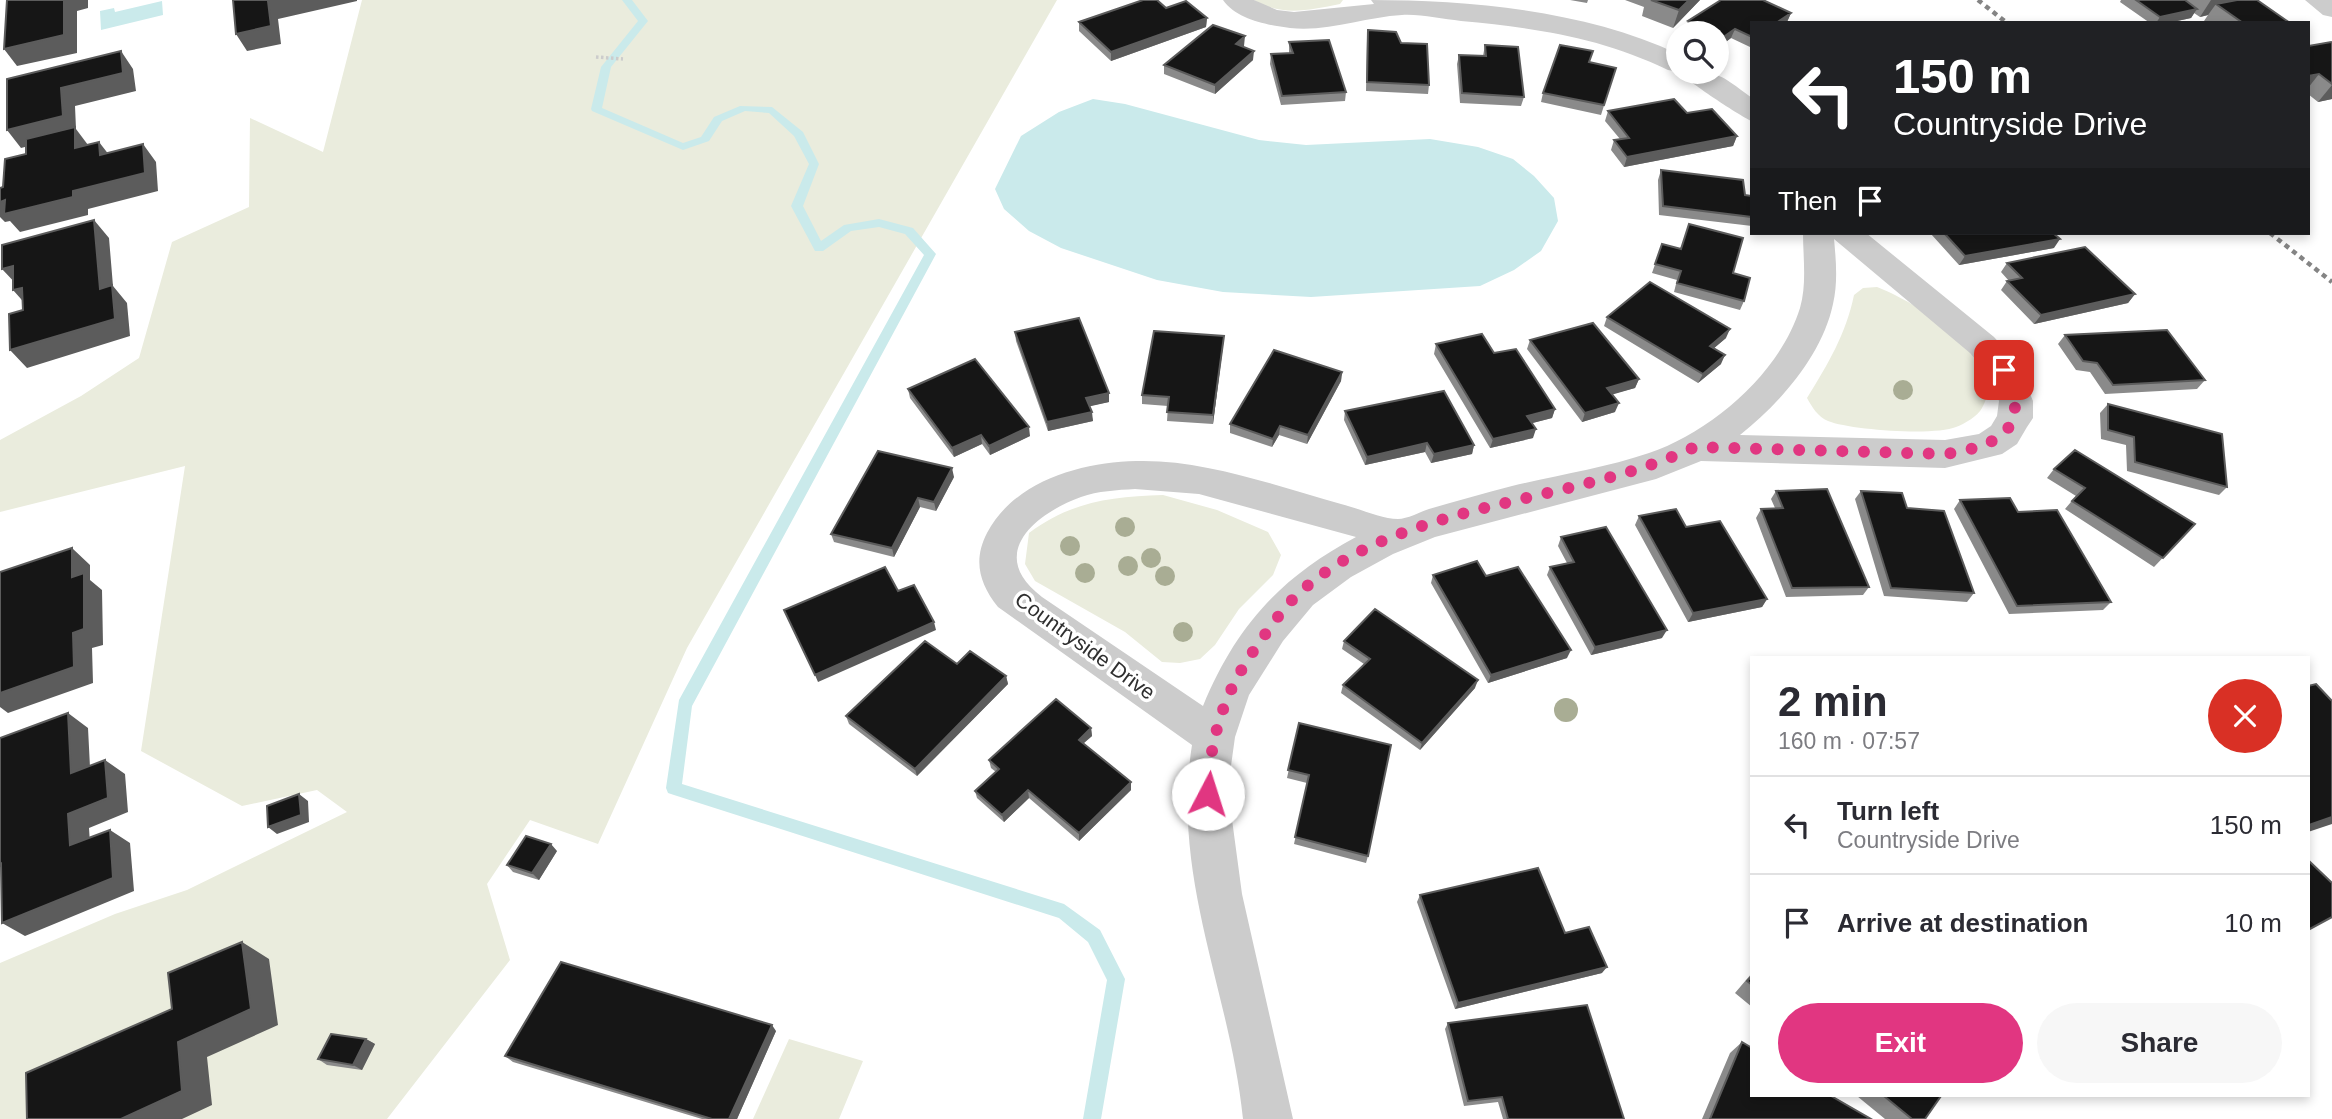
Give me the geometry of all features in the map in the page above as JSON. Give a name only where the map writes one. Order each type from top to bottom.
[{"type":"street","points":[[1236,0],[1248,11],[1268,18],[1291,20],[1394,4],[1550,23],[1594,31],[1666,59]]},
{"type":"street","points":[[2318,0],[2332,9]]},
{"type":"street","points":[[1716,84],[1750,110]]},
{"type":"street","points":[[1268,1119],[1219,891],[1207,813],[1208,775],[1214,737],[1237,674],[1280,614],[1298,595],[1351,556],[1443,520],[1659,464],[1695,447],[1746,410],[1778,378],[1801,344],[1816,308],[1821,271],[1818,235]]},
{"type":"street","points":[[1695,447],[1945,454],[1989,445],[2004,435],[2015,418],[2016,401],[2004,370],[1982,345],[1848,235]]},
{"type":"street","name":"Countryside Drive","points":[[1214,737],[1118,673],[1017,600],[1001,580],[997,561],[1001,543],[1011,524],[1036,503],[1065,489],[1098,479],[1131,474],[1166,474],[1199,480],[1402,535]]},
{"type":"path","points":[[596,57],[623,59]]},
{"type":"shaded area","points":[[362,0],[1057,0],[687,648],[598,844],[530,820],[487,884],[510,960],[387,1119],[0,1119],[0,963],[115,914],[187,890],[347,812],[317,790],[242,806],[141,751],[185,466],[0,512],[0,440],[81,396],[139,358],[172,242],[249,207],[250,118],[323,152]]},
{"type":"shaded area","points":[[1254,0],[1343,0],[1340,4],[1296,11],[1275,9]]},
{"type":"shaded area","points":[[1877,287],[1934,319],[1955,334],[1972,352],[1983,370],[1988,389],[1982,408],[1977,414],[1956,427],[1945,430],[1892,431],[1839,424],[1824,419],[1813,408],[1807,398],[1841,336],[1854,295],[1863,288]]},
{"type":"shaded area","points":[[1163,495],[1217,510],[1268,532],[1281,555],[1273,575],[1239,609],[1215,645],[1200,659],[1180,663],[1162,662],[1125,632],[1035,581],[1025,564],[1029,533],[1061,514],[1109,499]]},
{"type":"shaded area","points":[[789,1039],[863,1061],[839,1119],[753,1119]]},
{"type":"water","points":[[162,1],[163,15],[101,30],[100,11],[114,8],[115,12]]},
{"type":"water","points":[[1093,99],[1125,104],[1259,140],[1306,145],[1430,139],[1478,147],[1513,159],[1534,176],[1554,198],[1558,221],[1541,251],[1514,270],[1480,286],[1311,297],[1223,292],[1157,280],[1061,248],[1029,231],[1004,209],[995,189],[1021,136],[1059,112]]},
{"type":"building","points":[[7,0],[64,0],[64,35],[4,49]]},
{"type":"building","points":[[233,0],[272,0],[268,1],[271,26],[236,34]]},
{"type":"building","points":[[1143,0],[1157,0],[1166,8],[1186,1],[1207,18],[1111,52],[1079,22]]},
{"type":"building","points":[[1651,0],[1689,0],[1679,10]]},
{"type":"building","points":[[1721,0],[1763,0],[1791,13],[1779,21],[1750,21],[1750,36],[1735,29],[1729,33],[1729,21],[1688,21]]},
{"type":"building","points":[[2136,0],[2185,0],[2197,9],[2160,17]]},
{"type":"building","points":[[2257,0],[2287,21],[2240,21],[2216,4]]},
{"type":"building","points":[[1213,25],[1245,36],[1236,44],[1254,51],[1215,85],[1164,65]]},
{"type":"building","points":[[1368,30],[1396,32],[1401,43],[1427,44],[1429,85],[1367,82]]},
{"type":"building","points":[[1329,40],[1346,92],[1282,96],[1271,54],[1293,53],[1289,42]]},
{"type":"building","points":[[2332,43],[2332,84],[2319,74],[2310,76],[2310,46]]},
{"type":"building","points":[[1485,45],[1518,47],[1524,97],[1462,93],[1459,55],[1486,56]]},
{"type":"building","points":[[1560,45],[1593,51],[1589,62],[1616,68],[1604,105],[1543,93]]},
{"type":"building","points":[[121,51],[123,73],[61,88],[63,116],[7,130],[7,79]]},
{"type":"building","points":[[1674,99],[1687,113],[1712,109],[1737,136],[1627,157],[1614,140],[1629,138],[1608,111]]},
{"type":"building","points":[[75,127],[75,148],[99,142],[100,155],[143,144],[145,173],[73,191],[73,197],[4,214],[5,200],[0,202],[0,188],[3,187],[5,159],[26,154],[26,139]]},
{"type":"building","points":[[1661,170],[1743,180],[1745,195],[1750,196],[1750,217],[1663,206]]},
{"type":"building","points":[[94,220],[100,289],[112,285],[115,319],[10,350],[9,314],[23,310],[22,288],[13,290],[13,266],[2,269],[2,245]]},
{"type":"building","points":[[1689,224],[1743,238],[1733,273],[1750,278],[1744,301],[1677,283],[1681,271],[1655,264],[1662,244],[1681,249]]},
{"type":"building","points":[[1946,235],[2055,235],[2060,239],[1965,256]]},
{"type":"building","points":[[2085,247],[2135,294],[2041,315],[2007,281],[2022,278],[2007,263]]},
{"type":"building","points":[[1650,282],[1730,329],[1710,346],[1725,355],[1703,374],[1607,317]]},
{"type":"building","points":[[1079,318],[1109,393],[1086,398],[1092,412],[1047,422],[1015,332]]},
{"type":"building","points":[[1593,323],[1639,379],[1607,388],[1619,403],[1585,413],[1530,340]]},
{"type":"building","points":[[2167,330],[2205,380],[2113,385],[2097,363],[2083,361],[2065,335]]},
{"type":"building","points":[[1154,331],[1224,336],[1213,415],[1167,412],[1169,397],[1142,395]]},
{"type":"building","points":[[1482,334],[1494,353],[1516,349],[1555,409],[1527,416],[1536,429],[1493,439],[1436,344]]},
{"type":"building","points":[[1274,350],[1342,372],[1308,435],[1280,426],[1273,439],[1230,424]]},
{"type":"building","points":[[975,359],[1029,427],[989,446],[981,435],[952,448],[908,389]]},
{"type":"building","points":[[1444,391],[1474,445],[1434,454],[1427,443],[1367,457],[1345,411]]},
{"type":"building","points":[[2108,404],[2222,434],[2227,487],[2135,462],[2134,437],[2108,430]]},
{"type":"building","points":[[2075,450],[2195,524],[2163,558],[2072,501],[2085,488],[2054,469]]},
{"type":"building","points":[[878,451],[952,468],[934,502],[918,498],[892,548],[831,534]]},
{"type":"building","points":[[1827,489],[1869,587],[1792,588],[1761,509],[1783,508],[1776,491]]},
{"type":"building","points":[[1861,491],[1902,493],[1907,508],[1944,511],[1974,593],[1891,588]]},
{"type":"building","points":[[2010,498],[2018,512],[2057,510],[2111,602],[2017,606],[1960,500]]},
{"type":"building","points":[[1676,509],[1686,527],[1720,521],[1767,599],[1693,613],[1639,516]]},
{"type":"building","points":[[1606,527],[1667,630],[1595,647],[1550,567],[1574,562],[1561,537]]},
{"type":"building","points":[[72,548],[72,577],[84,573],[84,629],[73,633],[74,667],[0,693],[0,572]]},
{"type":"building","points":[[1477,561],[1486,576],[1518,567],[1571,650],[1491,675],[1433,575]]},
{"type":"building","points":[[885,567],[898,591],[914,585],[934,622],[815,675],[784,610]]},
{"type":"building","points":[[1375,609],[1478,680],[1422,743],[1343,685],[1370,659],[1344,641]]},
{"type":"building","points":[[925,641],[957,664],[970,651],[1006,676],[915,769],[846,716]]},
{"type":"building","points":[[2316,684],[2332,701],[2332,817],[2310,825],[2310,686]]},
{"type":"building","points":[[1056,699],[1091,728],[1079,740],[1131,782],[1079,833],[1028,790],[1002,815],[975,791],[999,769],[989,760]]},
{"type":"building","points":[[68,713],[71,773],[105,760],[108,798],[68,814],[70,845],[110,830],[113,878],[2,923],[0,738]]},
{"type":"building","points":[[1299,723],[1391,745],[1368,856],[1295,837],[1309,775],[1288,770]]},
{"type":"building","points":[[299,794],[301,815],[268,827],[267,806]]},
{"type":"building","points":[[526,836],[551,844],[532,873],[507,865]]},
{"type":"building","points":[[2310,862],[2332,883],[2332,917],[2310,929]]},
{"type":"building","points":[[1538,868],[1565,933],[1589,927],[1607,967],[1458,1003],[1420,895]]},
{"type":"building","points":[[242,942],[251,1009],[178,1042],[182,1091],[121,1119],[27,1119],[26,1073],[172,1009],[168,973]]},
{"type":"building","points":[[561,962],[772,1025],[729,1119],[712,1119],[505,1056]]},
{"type":"building","points":[[1587,1005],[1624,1119],[1508,1119],[1502,1097],[1468,1101],[1448,1023]]},
{"type":"building","points":[[331,1034],[366,1039],[353,1065],[318,1059]]},
{"type":"building","points":[[1742,1042],[1750,1047],[1750,1097],[1833,1097],[1871,1119],[1710,1119]]},
{"type":"building","points":[[1885,1097],[1940,1097],[1925,1119],[1912,1119]]},
{"type":"waterway","points":[[627,0],[643,21],[606,67],[596,109],[683,147],[705,139],[718,119],[744,108],[772,110],[799,134],[814,164],[797,206],[819,248],[848,228],[879,223],[909,231],[930,254],[684,705],[674,788],[1064,912],[1094,936],[1116,979],[1092,1119]]},
{"type":"railway","points":[[1978,0],[2004,21]]},
{"type":"railway","points":[[2273,235],[2332,282]]},
{"type":"route","points":[[1208,794],[1214,737],[1223,705],[1237,674],[1280,614],[1298,595],[1351,556],[1443,520],[1659,464],[1695,447],[1945,454],[1968,451],[1989,445],[2004,435],[2015,418],[2016,401],[2004,370]]}]
